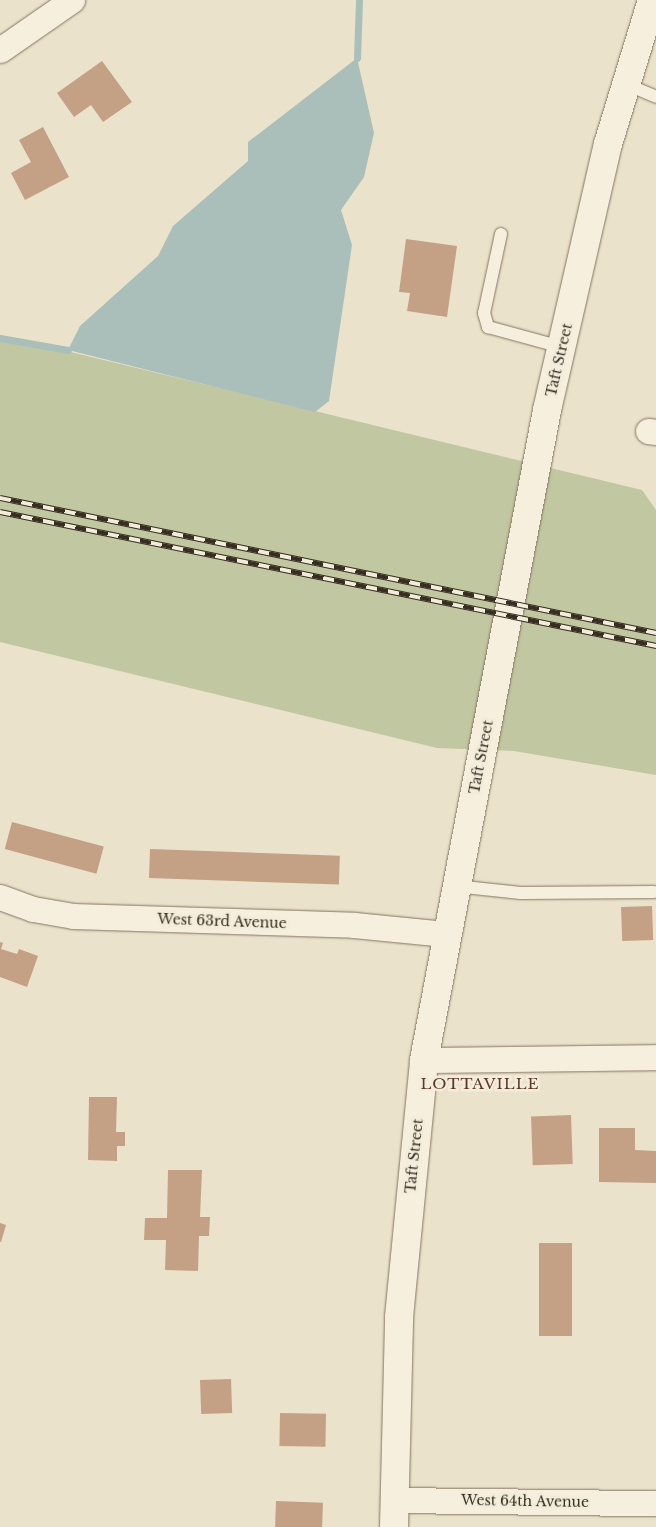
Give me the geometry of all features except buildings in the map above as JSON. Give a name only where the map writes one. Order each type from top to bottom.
[{"type":"main road","name":"Taft Street","points":[[394,1527],[399,1317],[424,1060],[455,886],[562,347],[608,144],[652,9]]},
{"type":"street","points":[[0,50],[42,24],[72,0]]},
{"type":"street","name":"West 63rd Avenue","points":[[0,897],[33,909],[73,916],[354,925],[446,934]]},
{"type":"street","points":[[424,1060],[656,1057]]},
{"type":"street","name":"West 64th Avenue","points":[[394,1500],[656,1503]]},
{"type":"lane","points":[[626,84],[656,97]]},
{"type":"lane","points":[[501,234],[484,313],[488,327],[562,347]]},
{"type":"lane","points":[[455,886],[521,893],[654,892]]},
{"type":"green space","points":[[0,335],[642,490],[656,510],[656,775],[514,751],[437,748],[0,642]]},
{"type":"shaded area","points":[[357,58],[374,133],[364,177],[341,210],[352,245],[329,401],[315,412],[68,350],[80,326],[158,256],[173,226],[248,161],[248,142]]},
{"type":"waterway","points":[[357,58],[359,0]]},
{"type":"waterway","points":[[0,338],[68,350]]},
{"type":"railway","points":[[0,498],[656,633]]},
{"type":"railway","points":[[0,512],[656,646]]},
{"type":"district","name":"LOTTAVILLE","points":[[480,1084]]}]
